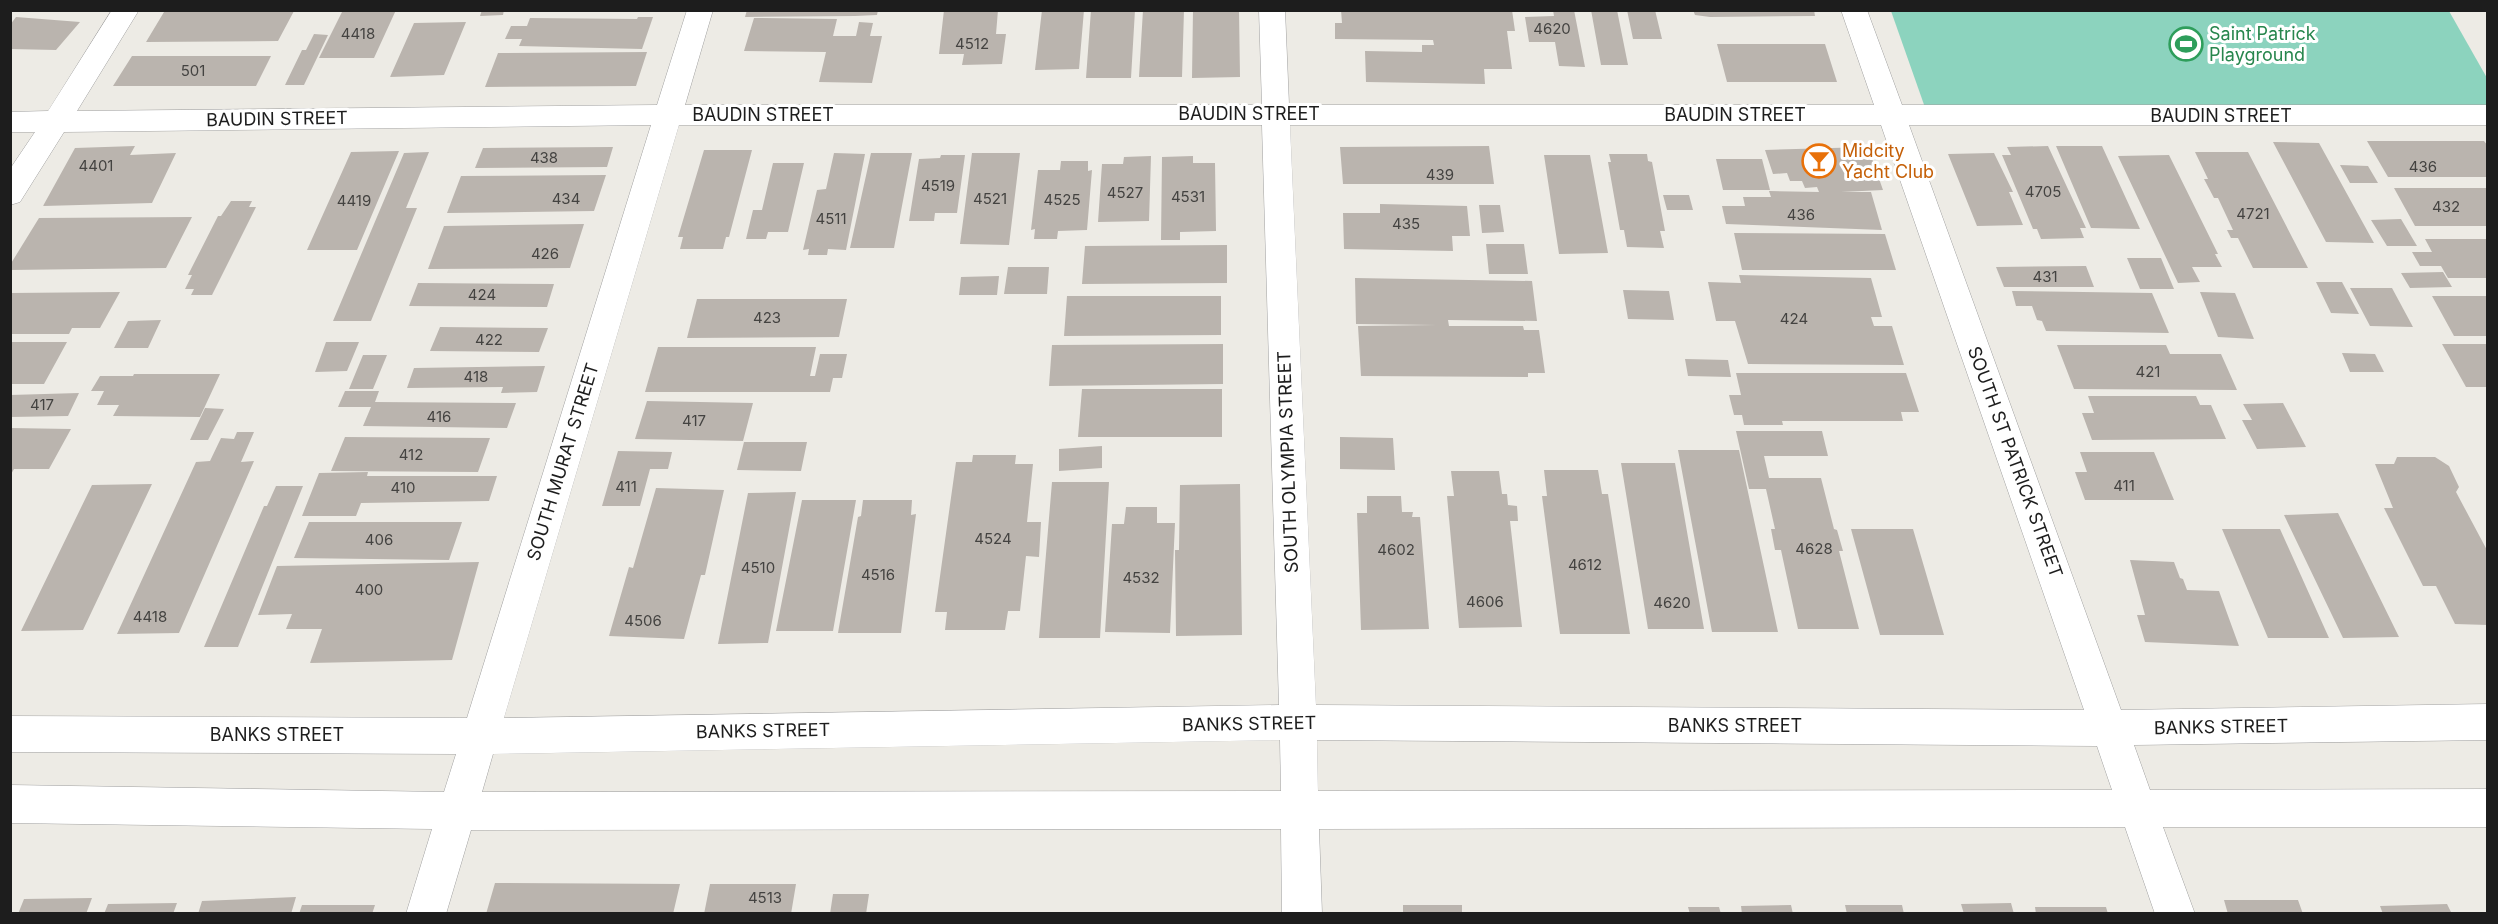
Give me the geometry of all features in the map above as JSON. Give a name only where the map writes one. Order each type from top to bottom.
[{"type":"street","points":[[10,194],[126,10]]},
{"type":"street","name":"SOUTH MURAT STREET","points":[[426,914],[700,10]]},
{"type":"street","name":"SOUTH OLYMPIA STREET","points":[[1272,10],[1298,722],[1302,914]]},
{"type":"street","name":"SOUTH ST PATRICK STREET","points":[[1854,10],[2175,914]]},
{"type":"street","name":"BAUDIN STREET","points":[[10,122],[669,115],[2487,115]]},
{"type":"street","name":"BANKS STREET","points":[[10,734],[480,736],[1298,722],[2110,728],[2487,722]]},
{"type":"street","points":[[10,804],[456,811],[2487,808]]},
{"type":"green space","name":"Saint Patrick Playground","points":[[1891,11],[2449,11],[2487,78],[2487,115],[1928,116]]},
{"type":"building","points":[[343,10],[396,10],[374,58],[319,58]]},
{"type":"building","points":[[482,10],[504,10],[503,15],[480,16]]},
{"type":"building","points":[[747,10],[878,10],[877,15],[745,17]]},
{"type":"building","points":[[944,10],[998,10],[996,34],[1006,34],[1002,64],[962,65],[964,54],[939,54]]},
{"type":"building","points":[[1042,10],[1084,10],[1079,69],[1035,70]]},
{"type":"building","points":[[1091,10],[1135,10],[1131,78],[1086,78]]},
{"type":"building","points":[[1143,10],[1184,10],[1182,77],[1139,77]]},
{"type":"building","points":[[1193,10],[1239,10],[1240,77],[1192,78]]},
{"type":"building","points":[[1341,10],[1512,10],[1515,31],[1507,31],[1512,69],[1484,69],[1485,84],[1366,82],[1365,51],[1422,52],[1422,45],[1434,45],[1433,40],[1335,39],[1335,23],[1342,23]]},
{"type":"building","points":[[1553,10],[1574,10],[1585,67],[1559,66],[1555,42],[1529,42],[1525,17],[1554,16]]},
{"type":"building","points":[[1591,10],[1617,10],[1628,65],[1601,65]]},
{"type":"building","points":[[1627,10],[1655,10],[1662,39],[1633,39]]},
{"type":"building","points":[[1693,10],[1814,10],[1815,16],[1710,17],[1695,15]]},
{"type":"building","points":[[294,11],[278,41],[146,42],[164,12]]},
{"type":"building","points":[[16,17],[80,22],[56,50],[10,49],[10,25]]},
{"type":"building","points":[[638,17],[653,17],[642,49],[519,46],[522,39],[505,39],[511,26],[527,26],[530,18],[637,19]]},
{"type":"building","points":[[754,18],[837,19],[833,36],[856,36],[859,22],[873,23],[870,36],[882,36],[872,83],[819,82],[826,52],[744,51]]},
{"type":"building","points":[[466,22],[444,75],[390,77],[414,23]]},
{"type":"building","points":[[314,34],[328,35],[304,85],[285,85],[302,50],[306,50]]},
{"type":"building","points":[[1717,44],[1825,44],[1837,82],[1727,82]]},
{"type":"building","points":[[647,52],[636,86],[485,87],[498,53]]},
{"type":"building","points":[[132,56],[271,56],[256,86],[113,86]]},
{"type":"building","points":[[2367,141],[2484,141],[2488,146],[2488,177],[2388,177]]},
{"type":"building","points":[[2273,142],[2319,143],[2374,243],[2326,242]]},
{"type":"building","points":[[135,146],[130,155],[176,153],[152,203],[43,206],[75,148]]},
{"type":"building","points":[[1489,146],[1494,184],[1343,184],[1340,147]]},
{"type":"building","points":[[2048,146],[2086,228],[2080,228],[2084,238],[2041,239],[2037,229],[2033,229],[2002,155],[2011,155],[2007,147]]},
{"type":"building","points":[[2056,146],[2102,146],[2140,229],[2091,228]]},
{"type":"building","points":[[613,147],[607,167],[475,168],[483,148]]},
{"type":"building","points":[[1868,147],[1883,190],[1841,192],[1871,192],[1882,230],[1726,224],[1722,206],[1745,206],[1743,197],[1771,197],[1769,191],[1819,192],[1817,187],[1805,188],[1802,181],[1790,181],[1787,173],[1773,174],[1765,150]]},
{"type":"building","points":[[704,150],[752,150],[729,237],[726,237],[723,249],[680,249],[683,237],[678,237]]},
{"type":"building","points":[[399,151],[357,250],[307,250],[351,152]]},
{"type":"building","points":[[429,152],[406,208],[417,208],[371,321],[333,321],[404,153]]},
{"type":"building","points":[[2195,152],[2248,152],[2308,268],[2253,268],[2238,238],[2231,238],[2227,230],[2233,230],[2218,198],[2214,198],[2204,179],[2208,179]]},
{"type":"building","points":[[834,153],[865,154],[846,250],[828,249],[827,255],[808,255],[809,249],[803,250],[817,190],[826,189]]},
{"type":"building","points":[[871,153],[912,153],[894,248],[850,248]]},
{"type":"building","points":[[972,153],[1020,153],[1009,245],[960,244]]},
{"type":"building","points":[[1994,153],[2013,192],[2009,192],[2023,225],[1977,226],[1948,154]]},
{"type":"building","points":[[1609,154],[1647,154],[1648,161],[1652,162],[1665,231],[1660,231],[1664,248],[1627,247],[1624,230],[1620,230],[1608,162],[1611,162]]},
{"type":"building","points":[[941,155],[965,155],[957,213],[935,213],[934,221],[909,221],[919,159],[940,158]]},
{"type":"building","points":[[1544,155],[1590,155],[1608,253],[1559,254]]},
{"type":"building","points":[[2169,155],[2218,254],[2215,254],[2222,267],[2192,267],[2200,282],[2178,283],[2118,156]]},
{"type":"building","points":[[1151,156],[1149,221],[1098,222],[1102,164],[1123,164],[1124,157]]},
{"type":"building","points":[[1193,156],[1193,163],[1215,163],[1216,231],[1180,232],[1180,240],[1161,240],[1162,157]]},
{"type":"building","points":[[1716,159],[1762,159],[1770,190],[1723,190]]},
{"type":"building","points":[[1061,161],[1088,161],[1088,171],[1092,170],[1087,230],[1058,231],[1057,239],[1034,239],[1035,229],[1031,230],[1038,170],[1060,170]]},
{"type":"building","points":[[773,163],[804,163],[788,232],[768,232],[766,239],[746,239],[753,210],[762,210]]},
{"type":"building","points":[[2340,165],[2368,166],[2378,183],[2350,183]]},
{"type":"building","points":[[606,175],[594,211],[447,213],[461,176]]},
{"type":"building","points":[[2394,188],[2488,188],[2488,226],[2415,226]]},
{"type":"building","points":[[1663,195],[1689,195],[1693,210],[1667,210]]},
{"type":"building","points":[[231,201],[252,201],[249,207],[256,207],[212,295],[191,295],[194,289],[185,289],[192,275],[188,275],[218,216],[221,216]]},
{"type":"building","points":[[1380,204],[1467,206],[1470,236],[1452,236],[1453,251],[1344,249],[1343,213],[1380,213]]},
{"type":"building","points":[[1479,205],[1500,205],[1504,232],[1482,233]]},
{"type":"building","points":[[192,217],[166,268],[10,270],[10,265],[39,218]]},
{"type":"building","points":[[2401,219],[2417,246],[2387,246],[2371,220]]},
{"type":"building","points":[[584,224],[570,268],[428,269],[444,226]]},
{"type":"building","points":[[1734,233],[1885,234],[1896,270],[1742,270]]},
{"type":"building","points":[[2425,239],[2488,239],[2488,278],[2448,278],[2441,266],[2420,266],[2412,252],[2432,252]]},
{"type":"building","points":[[1486,244],[1524,244],[1528,274],[1489,274]]},
{"type":"building","points":[[1227,245],[1227,283],[1082,284],[1085,246]]},
{"type":"building","points":[[2127,258],[2161,258],[2174,289],[2140,289]]},
{"type":"building","points":[[2086,266],[2094,287],[2004,287],[1996,267]]},
{"type":"building","points":[[1008,267],[1049,267],[1047,294],[1004,294]]},
{"type":"building","points":[[2443,272],[2452,287],[2410,288],[2401,273]]},
{"type":"building","points":[[1739,275],[1871,278],[1882,317],[1871,317],[1874,326],[1892,326],[1904,365],[1748,364],[1735,321],[1716,321],[1708,282],[1741,283]]},
{"type":"building","points":[[999,276],[997,295],[959,295],[961,277]]},
{"type":"building","points":[[1355,278],[1532,281],[1537,321],[1448,320],[1449,326],[1523,326],[1524,330],[1539,330],[1545,373],[1528,373],[1528,377],[1361,376],[1358,326],[1436,325],[1356,324]]},
{"type":"building","points":[[2316,282],[2342,282],[2359,314],[2331,313]]},
{"type":"building","points":[[418,283],[554,284],[547,307],[409,306]]},
{"type":"building","points":[[2350,288],[2392,288],[2413,327],[2370,326]]},
{"type":"building","points":[[1623,290],[1669,291],[1674,320],[1628,319]]},
{"type":"building","points":[[2012,291],[2152,293],[2169,333],[2046,331],[2042,321],[2037,320],[2032,306],[2016,306]]},
{"type":"building","points":[[120,292],[100,328],[72,328],[69,334],[10,334],[10,293]]},
{"type":"building","points":[[2200,292],[2235,293],[2254,339],[2218,337]]},
{"type":"building","points":[[1067,296],[1221,296],[1221,335],[1064,336]]},
{"type":"building","points":[[2432,296],[2488,296],[2488,336],[2454,336]]},
{"type":"building","points":[[697,299],[847,299],[839,337],[687,338]]},
{"type":"building","points":[[161,320],[148,348],[114,348],[128,321]]},
{"type":"building","points":[[440,327],[548,328],[539,352],[430,351]]},
{"type":"building","points":[[10,342],[67,342],[44,384],[10,384]]},
{"type":"building","points":[[326,342],[359,342],[347,371],[315,372]]},
{"type":"building","points":[[1223,344],[1223,384],[1049,386],[1052,345]]},
{"type":"building","points":[[2442,344],[2488,344],[2488,387],[2466,387]]},
{"type":"building","points":[[2057,345],[2166,345],[2170,354],[2221,354],[2237,390],[2074,389]]},
{"type":"building","points":[[658,347],[816,347],[810,376],[815,376],[820,354],[847,354],[842,378],[833,378],[830,392],[645,392]]},
{"type":"building","points":[[2342,353],[2375,354],[2384,372],[2350,372]]},
{"type":"building","points":[[363,355],[387,355],[373,389],[349,389]]},
{"type":"building","points":[[1685,359],[1728,360],[1731,377],[1688,376]]},
{"type":"building","points":[[545,366],[537,392],[501,393],[503,387],[407,388],[414,368]]},
{"type":"building","points":[[1736,373],[1906,373],[1919,412],[1901,412],[1903,421],[1782,421],[1783,425],[1744,425],[1742,415],[1734,415],[1729,395],[1741,395]]},
{"type":"building","points":[[134,374],[220,374],[200,417],[113,416],[119,405],[97,405],[104,391],[91,391],[100,376],[133,376]]},
{"type":"building","points":[[1082,389],[1222,389],[1222,437],[1078,437]]},
{"type":"building","points":[[345,391],[379,391],[375,402],[516,403],[507,428],[363,426],[371,407],[338,407]]},
{"type":"building","points":[[79,393],[68,416],[10,417],[10,395]]},
{"type":"building","points":[[2088,396],[2196,396],[2200,405],[2211,405],[2226,439],[2092,440],[2082,413],[2094,413]]},
{"type":"building","points":[[647,401],[753,403],[743,441],[635,439]]},
{"type":"building","points":[[2283,403],[2306,447],[2257,449],[2242,420],[2252,420],[2243,404]]},
{"type":"building","points":[[205,408],[224,409],[208,440],[190,440]]},
{"type":"building","points":[[10,428],[71,429],[49,469],[14,469],[10,476]]},
{"type":"building","points":[[1736,431],[1822,431],[1828,456],[1764,456],[1769,478],[1821,478],[1834,529],[1837,530],[1843,551],[1839,551],[1859,629],[1798,629],[1781,550],[1775,550],[1771,529],[1775,529],[1766,489],[1749,489]]},
{"type":"building","points":[[237,432],[254,432],[241,462],[254,461],[179,633],[117,634],[196,462],[210,461],[221,438],[234,439]]},
{"type":"building","points":[[345,437],[490,438],[478,472],[331,471]]},
{"type":"building","points":[[1340,437],[1393,438],[1395,470],[1340,469]]},
{"type":"building","points":[[744,442],[807,442],[801,471],[737,470]]},
{"type":"building","points":[[1102,446],[1102,468],[1059,471],[1059,449]]},
{"type":"building","points":[[1678,450],[1739,450],[1778,632],[1712,632]]},
{"type":"building","points":[[618,451],[672,452],[668,469],[650,469],[640,506],[602,506]]},
{"type":"building","points":[[2080,452],[2154,452],[2174,500],[2085,500],[2075,472],[2087,472]]},
{"type":"building","points":[[973,455],[1016,455],[1015,464],[1033,464],[1027,522],[1041,522],[1039,557],[1026,556],[1020,611],[1008,611],[1005,630],[945,630],[947,612],[935,612],[956,462],[972,462]]},
{"type":"building","points":[[2397,457],[2435,457],[2449,466],[2459,487],[2456,492],[2488,552],[2488,625],[2455,624],[2436,586],[2423,586],[2384,508],[2393,508],[2375,464],[2394,464]]},
{"type":"building","points":[[1621,463],[1675,463],[1704,629],[1648,629]]},
{"type":"building","points":[[1544,470],[1598,470],[1602,494],[1608,494],[1630,634],[1560,634],[1542,496],[1547,496]]},
{"type":"building","points":[[1451,471],[1499,471],[1502,494],[1507,494],[1508,505],[1517,506],[1518,521],[1510,521],[1522,627],[1459,628],[1447,496],[1454,496]]},
{"type":"building","points":[[368,472],[367,476],[497,476],[489,501],[361,503],[356,516],[302,516],[319,473]]},
{"type":"building","points":[[1052,482],[1109,482],[1100,638],[1039,638]]},
{"type":"building","points":[[152,484],[83,630],[21,631],[92,485]]},
{"type":"building","points":[[1240,484],[1242,635],[1176,636],[1175,550],[1179,550],[1180,485]]},
{"type":"building","points":[[276,486],[303,486],[238,647],[204,647],[264,506],[267,506]]},
{"type":"building","points":[[656,488],[724,490],[705,575],[701,575],[684,639],[609,636],[629,567],[633,568]]},
{"type":"building","points":[[796,492],[768,643],[718,644],[748,493]]},
{"type":"building","points":[[1367,496],[1401,496],[1402,512],[1413,512],[1412,517],[1420,517],[1429,629],[1361,630],[1357,513],[1367,513]]},
{"type":"building","points":[[802,500],[856,500],[833,631],[776,631]]},
{"type":"building","points":[[863,500],[912,500],[911,515],[916,514],[901,633],[838,633]]},
{"type":"building","points":[[1126,507],[1157,507],[1157,523],[1175,523],[1170,633],[1105,632],[1112,524],[1124,524]]},
{"type":"building","points":[[2338,513],[2399,637],[2343,638],[2284,515]]},
{"type":"building","points":[[309,522],[462,522],[449,560],[294,558]]},
{"type":"building","points":[[1851,529],[1913,529],[1944,635],[1880,635]]},
{"type":"building","points":[[2222,529],[2280,529],[2329,638],[2268,638]]},
{"type":"building","points":[[2130,560],[2174,562],[2187,590],[2219,591],[2239,646],[2145,642],[2137,615],[2145,615]]},
{"type":"building","points":[[479,562],[452,660],[310,663],[322,629],[286,629],[292,614],[258,615],[277,566]]},
{"type":"building","points":[[495,883],[680,884],[673,914],[486,914]]},
{"type":"building","points":[[710,884],[796,884],[791,914],[704,914]]},
{"type":"building","points":[[833,894],[869,894],[866,914],[830,914]]},
{"type":"building","points":[[296,897],[291,914],[198,914],[202,901]]},
{"type":"building","points":[[92,898],[86,914],[18,914],[24,899]]},
{"type":"building","points":[[2224,900],[2298,900],[2303,914],[2228,914]]},
{"type":"building","points":[[177,903],[173,914],[104,914],[108,904]]},
{"type":"building","points":[[2011,903],[2014,914],[1964,914],[1961,904]]},
{"type":"building","points":[[2447,904],[2452,914],[2383,914],[2380,906]]},
{"type":"building","points":[[302,905],[375,905],[372,914],[299,914]]},
{"type":"building","points":[[1403,905],[1462,905],[1462,914],[1403,914]]},
{"type":"building","points":[[1791,905],[1793,914],[1742,914],[1741,906]]},
{"type":"building","points":[[1845,905],[1902,905],[1904,914],[1847,914]]},
{"type":"building","points":[[1688,907],[1719,907],[1721,914],[1690,914]]},
{"type":"building","points":[[2035,907],[2106,907],[2108,914],[2036,914]]},
{"type":"place","name":"Saint Patrick Playground","points":[[2186,44]]},
{"type":"place","name":"Midcity Yacht Club","points":[[1819,161]]}]
